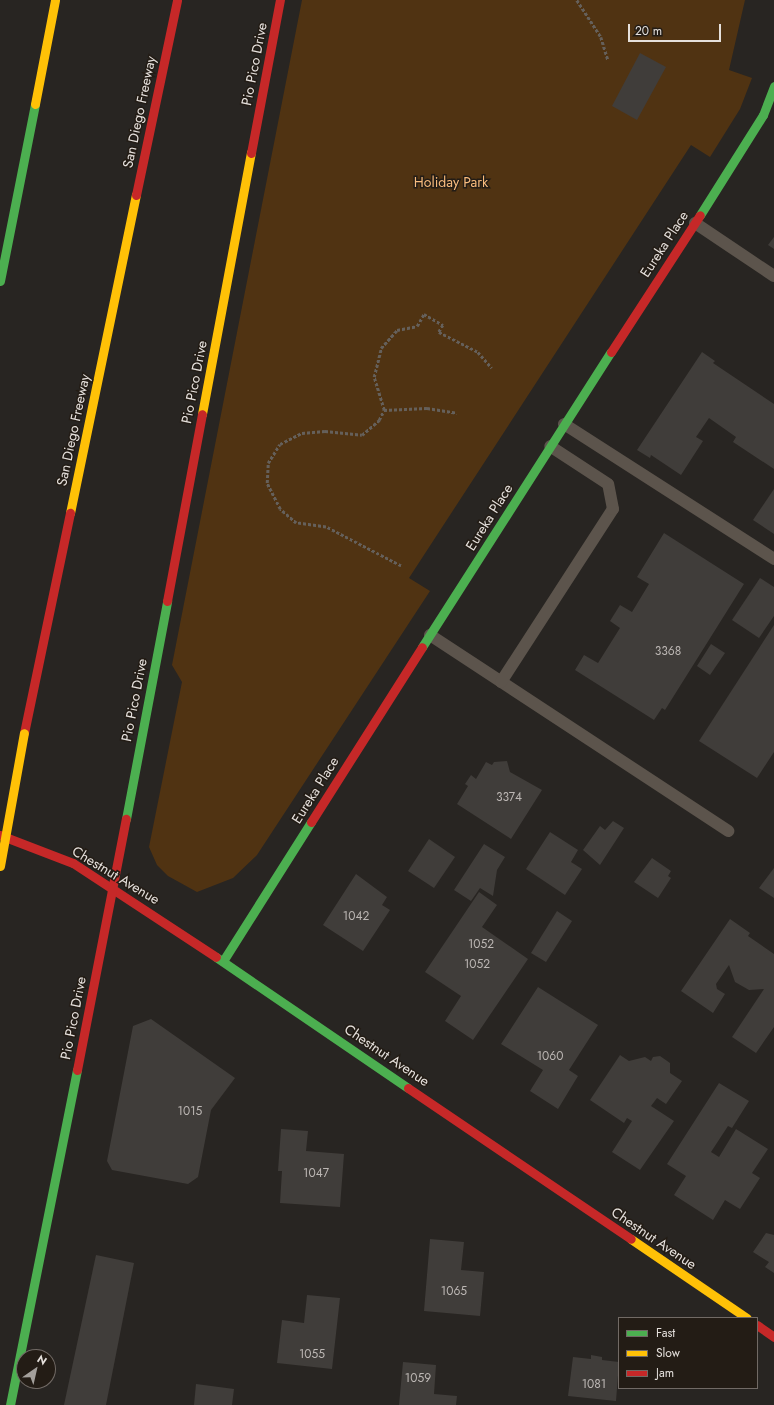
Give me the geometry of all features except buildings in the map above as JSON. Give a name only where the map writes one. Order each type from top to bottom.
[{"type":"main road","points":[[0,281],[55,0]]},
{"type":"main road","name":"San Diego Freeway","points":[[0,866],[24,732],[177,0]]},
{"type":"main road","name":"Pio Pico Drive","points":[[10,1405],[113,886],[280,0]]},
{"type":"main road","name":"Eureka Place","points":[[223,961],[564,424],[695,223],[763,115],[774,86]]},
{"type":"main road","name":"Chestnut Avenue","points":[[0,835],[73,863],[113,886],[745,1317]]},
{"type":"main road","points":[[758,1326],[774,1337]]},
{"type":"lane","points":[[695,223],[774,276]]},
{"type":"lane","points":[[564,424],[774,559]]},
{"type":"lane","points":[[501,682],[613,509],[608,484],[550,446]]},
{"type":"lane","points":[[430,636],[728,831]]},
{"type":"path","points":[[577,0],[601,37],[608,60]]},
{"type":"path","points":[[401,566],[326,527],[296,522],[280,509],[267,483],[268,463],[280,444],[302,433],[325,432],[362,435],[379,420],[384,410],[374,376],[381,348],[396,330],[416,326],[424,314],[443,325],[439,332],[478,352],[492,368]]},
{"type":"path","points":[[384,410],[427,408],[457,413]]},
{"type":"green space","name":"Holiday Park","points":[[302,0],[745,0],[729,70],[752,78],[740,109],[710,157],[691,145],[409,578],[430,591],[257,855],[233,878],[197,892],[168,876],[157,865],[149,847],[182,682],[172,665]]},
{"type":"traffic: fast","points":[[700,215],[763,115],[774,86]]},
{"type":"traffic: fast","points":[[0,281],[35,104]]},
{"type":"traffic: fast","points":[[422,647],[611,352]]},
{"type":"traffic: fast","points":[[126,819],[167,601]]},
{"type":"traffic: fast","points":[[223,961],[311,822]]},
{"type":"traffic: fast","points":[[216,957],[408,1088]]},
{"type":"traffic: fast","points":[[10,1405],[77,1070]]},
{"type":"traffic: slow","points":[[35,104],[55,0]]},
{"type":"traffic: slow","points":[[202,414],[251,153]]},
{"type":"traffic: slow","points":[[70,513],[136,195]]},
{"type":"traffic: slow","points":[[0,866],[24,733]]},
{"type":"traffic: slow","points":[[631,1239],[746,1317]]},
{"type":"traffic: jam","points":[[136,195],[177,0]]},
{"type":"traffic: jam","points":[[251,153],[280,0]]},
{"type":"traffic: jam","points":[[611,352],[700,215]]},
{"type":"traffic: jam","points":[[167,601],[202,414]]},
{"type":"traffic: jam","points":[[24,733],[70,513]]},
{"type":"traffic: jam","points":[[311,822],[422,647]]},
{"type":"traffic: jam","points":[[77,1070],[126,819]]},
{"type":"traffic: jam","points":[[0,835],[73,863],[216,957]]},
{"type":"traffic: jam","points":[[408,1088],[631,1239]]},
{"type":"traffic: jam","points":[[758,1326],[774,1337]]}]
